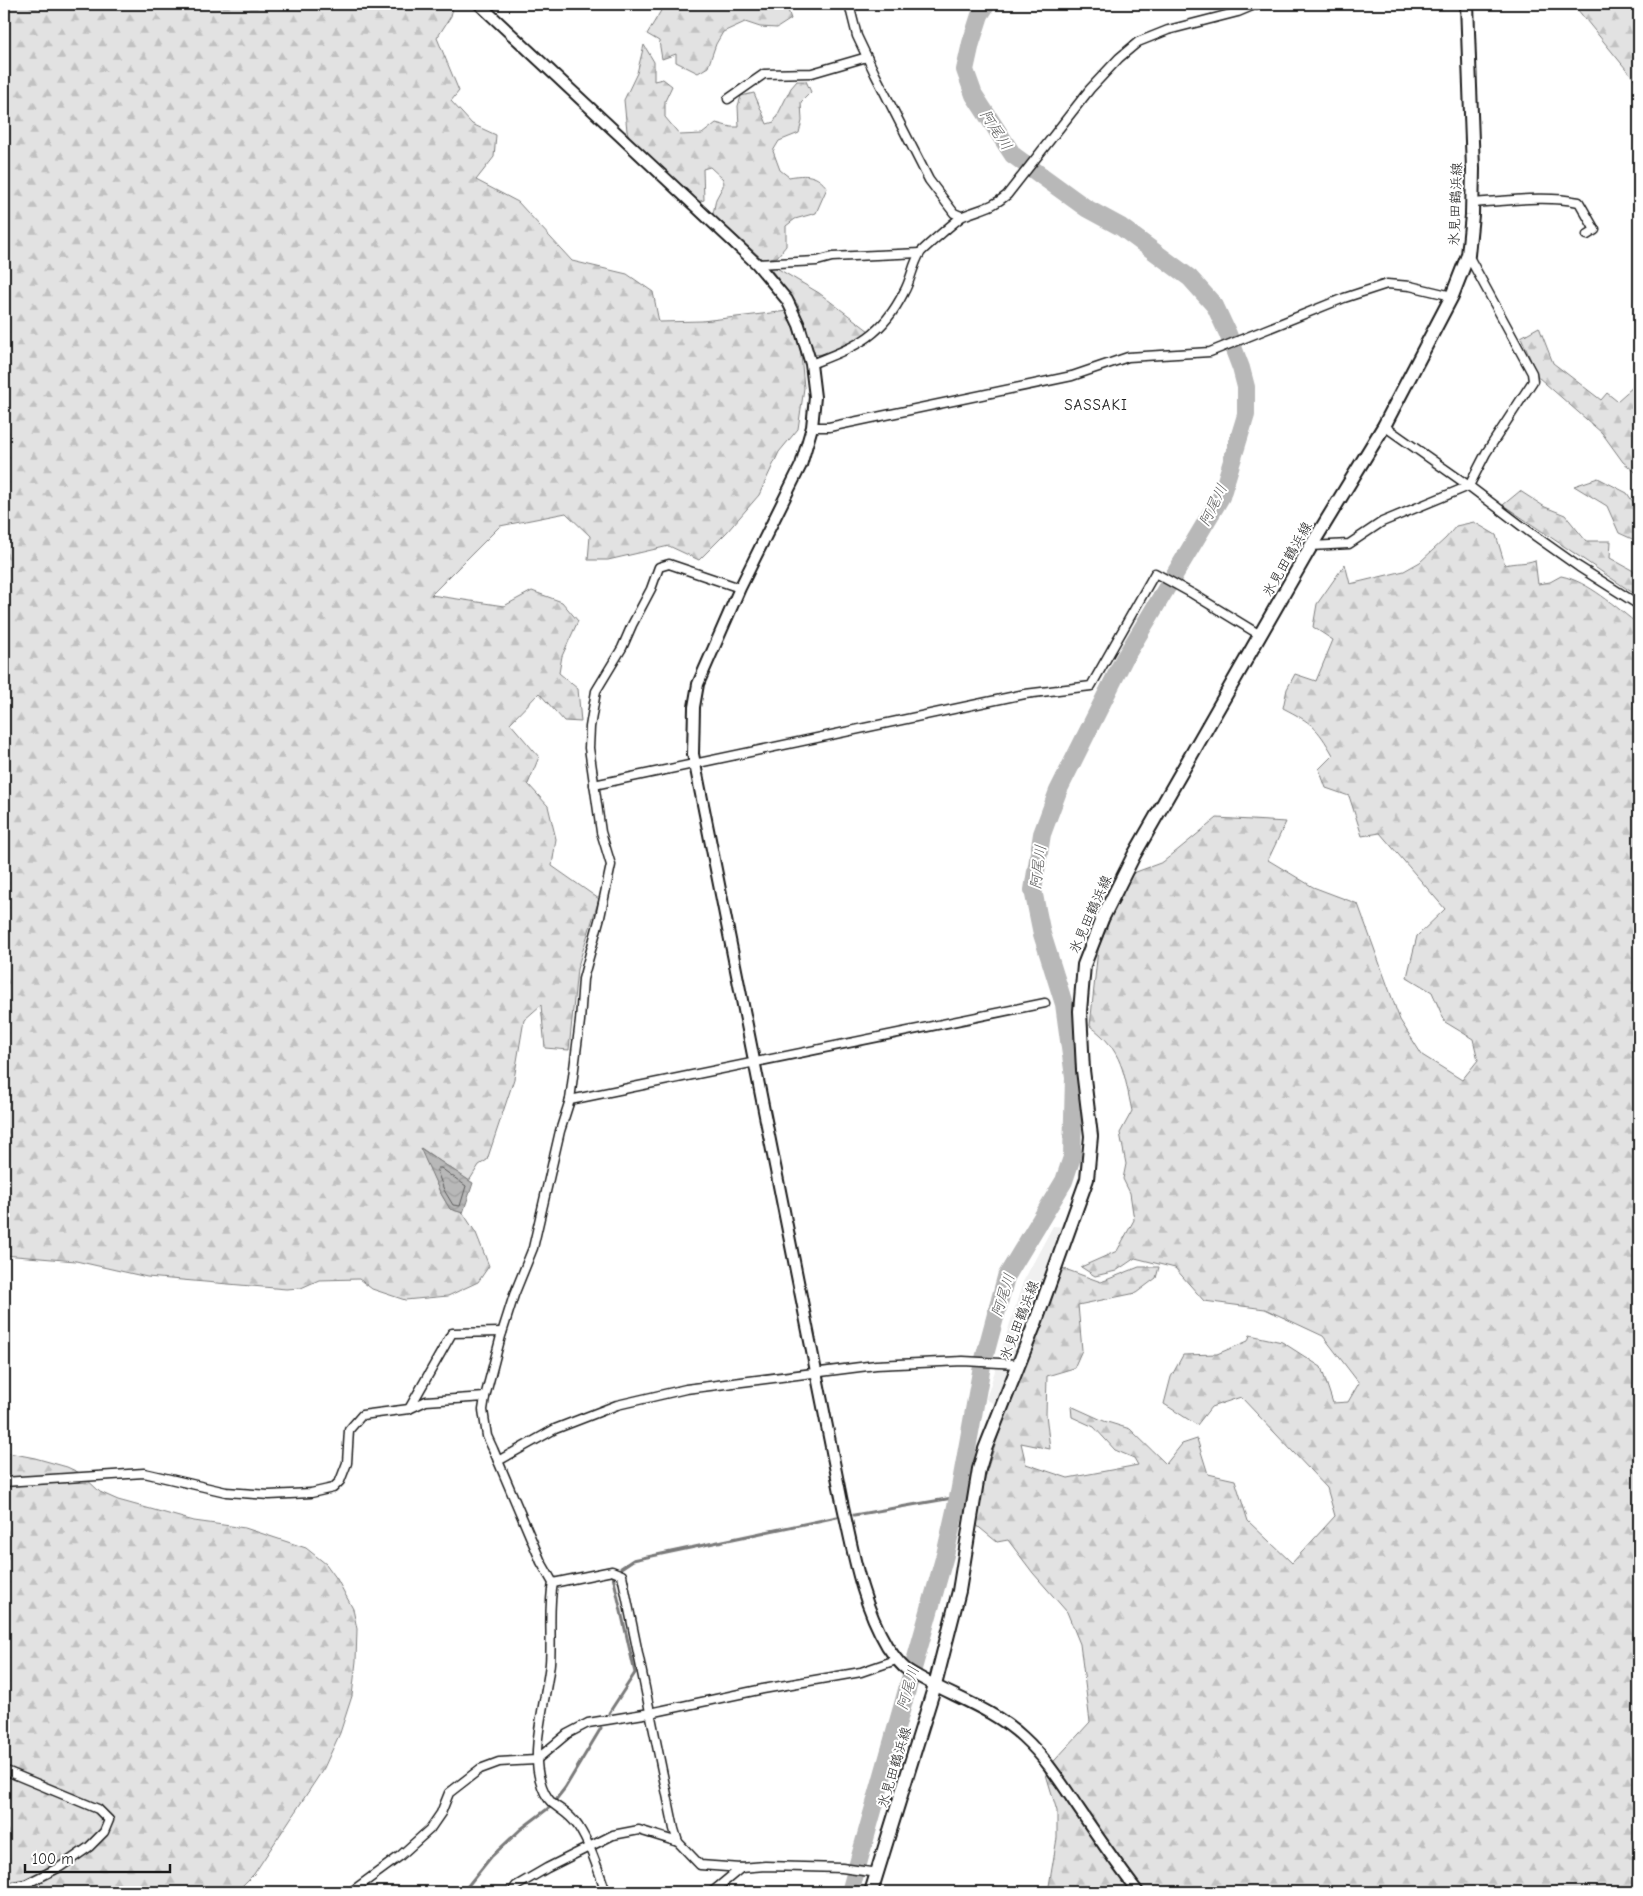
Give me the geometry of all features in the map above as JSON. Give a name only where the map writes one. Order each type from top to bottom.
[{"type":"main road","name":"氷見田鶴浜線","points":[[871,1892],[872,1872],[929,1682],[960,1591],[979,1469],[996,1418],[1059,1260],[1087,1179],[1091,1136],[1083,1070],[1080,1012],[1084,965],[1102,919],[1134,855],[1311,546],[1384,426],[1452,296],[1468,255],[1473,169],[1467,4]]},
{"type":"street","points":[[479,4],[757,264],[788,300],[800,325],[811,364],[814,397],[812,427],[801,465],[740,588],[698,684],[692,734],[694,765],[842,1502],[859,1580],[869,1610],[880,1634],[896,1660],[929,1682],[999,1718],[1024,1738],[1054,1772],[1115,1863],[1138,1892]]},
{"type":"street","points":[[849,4],[858,36],[867,57],[929,180],[954,213],[961,216]]},
{"type":"street","points":[[811,364],[854,347],[871,335],[893,314],[906,290],[920,253],[961,216],[982,211],[996,204],[1015,187],[1090,89],[1118,58],[1138,42],[1168,30],[1238,12],[1257,4]]},
{"type":"street","points":[[728,99],[764,74],[812,73],[867,57]]},
{"type":"street","points":[[1472,203],[1530,200],[1567,200],[1579,202],[1595,230],[1587,235]]},
{"type":"street","points":[[757,264],[817,261],[832,257],[920,253]]},
{"type":"street","points":[[1311,546],[1349,544],[1382,522],[1469,486],[1486,453],[1533,381],[1532,373],[1468,255]]},
{"type":"street","points":[[812,427],[829,427],[1014,389],[1072,376],[1141,355],[1210,352],[1344,298],[1387,284],[1410,286],[1452,296]]},
{"type":"street","points":[[1384,426],[1579,567],[1639,605]]},
{"type":"street","points":[[606,1892],[589,1847],[577,1825],[565,1811],[552,1803],[546,1795],[540,1780],[536,1760],[550,1662],[550,1600],[553,1582],[541,1562],[487,1436],[483,1410],[502,1332],[514,1295],[533,1248],[560,1132],[570,1100],[580,1022],[583,979],[612,865],[601,832],[589,748],[590,727],[596,691],[622,648],[651,589],[659,567],[669,564],[740,588]]},
{"type":"street","points":[[594,785],[1025,694],[1091,686],[1155,573],[1194,594],[1260,635]]},
{"type":"street","points":[[570,1100],[1045,1003]]},
{"type":"street","points":[[409,1409],[452,1333],[502,1332]]},
{"type":"street","points":[[498,1461],[556,1429],[617,1405],[686,1388],[876,1365],[972,1361],[1018,1364]]},
{"type":"street","points":[[4,1482],[144,1473],[226,1492],[269,1496],[311,1493],[333,1488],[340,1482],[347,1463],[349,1430],[362,1415],[409,1409],[426,1401],[485,1397]]},
{"type":"street","points":[[553,1582],[612,1571],[622,1575],[678,1842]]},
{"type":"street","points":[[351,1892],[400,1856],[430,1829],[441,1813],[449,1793],[480,1769],[498,1762],[536,1760],[568,1734],[588,1723],[650,1713],[763,1689],[861,1672],[896,1660]]},
{"type":"street","points":[[4,1770],[98,1809],[109,1820],[104,1832],[94,1842],[60,1867],[26,1884],[4,1888]]},
{"type":"street","points":[[512,1892],[516,1886],[539,1872],[613,1835],[634,1830],[648,1832],[678,1842],[700,1865],[741,1868],[766,1866],[842,1868],[872,1872]]},
{"type":"street","points":[[712,1892],[741,1868]]},
{"type":"shaded area","points":[[1053,1226],[1064,1227],[1035,1308],[996,1405],[986,1399],[1023,1282]]},
{"type":"green space","points":[[4,4],[454,4],[451,16],[437,38],[459,91],[451,101],[472,124],[496,135],[494,157],[476,180],[518,202],[572,261],[627,274],[653,292],[659,322],[702,321],[788,311],[800,342],[804,388],[798,429],[779,452],[759,495],[727,532],[699,560],[669,546],[608,560],[588,560],[590,536],[566,513],[500,526],[431,595],[504,606],[532,591],[562,602],[578,621],[562,656],[559,673],[578,689],[581,722],[564,721],[539,693],[510,723],[539,757],[528,784],[548,806],[556,839],[552,866],[599,899],[577,969],[569,1050],[545,1048],[541,1005],[524,1020],[514,1079],[487,1160],[479,1165],[469,1181],[421,1148],[440,1192],[450,1209],[463,1213],[476,1233],[489,1266],[478,1282],[448,1296],[405,1300],[372,1289],[359,1279],[319,1280],[301,1288],[286,1289],[147,1277],[76,1261],[4,1255]]},
{"type":"green space","points":[[665,4],[786,4],[791,19],[777,28],[760,27],[745,22],[723,32],[716,44],[708,67],[698,73],[676,62],[676,54],[662,59],[659,41],[647,34]]},
{"type":"green space","points":[[1573,4],[1639,4],[1639,85]]},
{"type":"green space","points":[[644,45],[654,62],[654,81],[663,79],[672,86],[665,101],[665,117],[680,135],[702,134],[716,123],[739,127],[738,106],[741,96],[754,93],[767,124],[774,122],[791,88],[797,81],[806,81],[811,92],[801,102],[802,121],[799,133],[779,141],[773,151],[780,170],[789,177],[811,176],[823,183],[827,188],[816,213],[795,219],[786,226],[786,246],[777,257],[762,259],[713,214],[716,199],[723,186],[723,179],[710,167],[703,169],[704,200],[697,202],[631,143],[627,131],[624,100],[637,73]]},
{"type":"green space","points":[[769,267],[775,267],[819,293],[869,331],[837,350],[814,355],[798,305]]},
{"type":"green space","points":[[1539,327],[1553,363],[1601,400],[1607,393],[1617,401],[1634,386],[1639,386],[1639,475],[1623,462],[1602,433],[1538,377],[1521,337]]},
{"type":"green space","points":[[1598,478],[1627,493],[1639,511],[1639,542],[1619,533],[1607,506],[1574,486]]},
{"type":"green space","points":[[1520,491],[1545,507],[1565,515],[1586,541],[1611,541],[1610,558],[1639,574],[1639,597],[1503,505]]},
{"type":"green space","points":[[1474,522],[1496,535],[1505,565],[1535,560],[1538,584],[1550,582],[1561,576],[1581,583],[1602,596],[1639,625],[1639,1892],[1048,1892],[1057,1838],[1057,1811],[1045,1771],[1090,1722],[1080,1644],[1067,1612],[1033,1573],[1008,1540],[997,1542],[975,1524],[987,1470],[1012,1393],[1062,1268],[1101,1282],[1139,1267],[1159,1267],[1156,1278],[1136,1293],[1078,1305],[1082,1350],[1074,1368],[1047,1376],[1046,1414],[1050,1449],[1021,1443],[1026,1464],[1068,1478],[1138,1465],[1134,1458],[1115,1450],[1094,1427],[1072,1417],[1071,1406],[1104,1421],[1130,1429],[1166,1464],[1182,1444],[1197,1439],[1208,1474],[1235,1480],[1248,1521],[1292,1563],[1335,1516],[1327,1488],[1241,1397],[1211,1407],[1197,1425],[1164,1404],[1171,1377],[1183,1355],[1217,1354],[1248,1341],[1250,1335],[1282,1342],[1321,1367],[1333,1403],[1348,1402],[1359,1383],[1323,1336],[1265,1309],[1204,1301],[1175,1268],[1135,1258],[1116,1271],[1095,1276],[1081,1267],[1117,1251],[1134,1220],[1130,1193],[1123,1179],[1126,1164],[1120,1133],[1132,1111],[1127,1085],[1116,1054],[1101,1035],[1090,1026],[1098,949],[1128,875],[1163,862],[1217,818],[1286,822],[1268,860],[1313,887],[1358,904],[1400,1020],[1422,1055],[1462,1080],[1478,1060],[1473,1039],[1445,1022],[1432,992],[1407,977],[1417,936],[1445,909],[1380,833],[1362,836],[1349,796],[1326,788],[1319,769],[1333,755],[1313,727],[1283,708],[1287,689],[1295,674],[1316,681],[1333,640],[1313,627],[1317,604],[1345,564],[1350,584],[1404,571],[1420,562],[1456,526]]},
{"type":"green space","points":[[4,1452],[67,1467],[80,1473],[100,1492],[118,1500],[194,1521],[245,1528],[306,1548],[326,1564],[337,1579],[353,1609],[357,1629],[356,1661],[352,1696],[340,1733],[324,1768],[254,1874],[236,1892],[4,1892]]},
{"type":"water","points":[[420,1148],[473,1183],[463,1213],[450,1209]]},
{"type":"waterway","name":"阿尾川","points":[[850,1892],[945,1555],[959,1493],[982,1366],[1006,1277],[1064,1181],[1072,1157],[1074,1077],[1064,1004],[1042,934],[1033,890],[1042,834],[1058,791],[1124,659],[1221,497],[1246,415],[1246,387],[1241,368],[1215,306],[1190,278],[1121,227],[1086,208],[1013,155],[974,95],[965,70],[980,15],[987,4]]},
{"type":"waterway","points":[[854,1515],[958,1497]]},
{"type":"waterway","points":[[621,1568],[633,1560],[837,1517]]},
{"type":"waterway","points":[[609,1713],[635,1673],[613,1576]]},
{"type":"waterway","points":[[463,1892],[491,1857],[521,1829],[550,1807],[565,1788],[601,1728]]},
{"type":"district","name":"SASSAKI","points":[[1096,405]]}]
